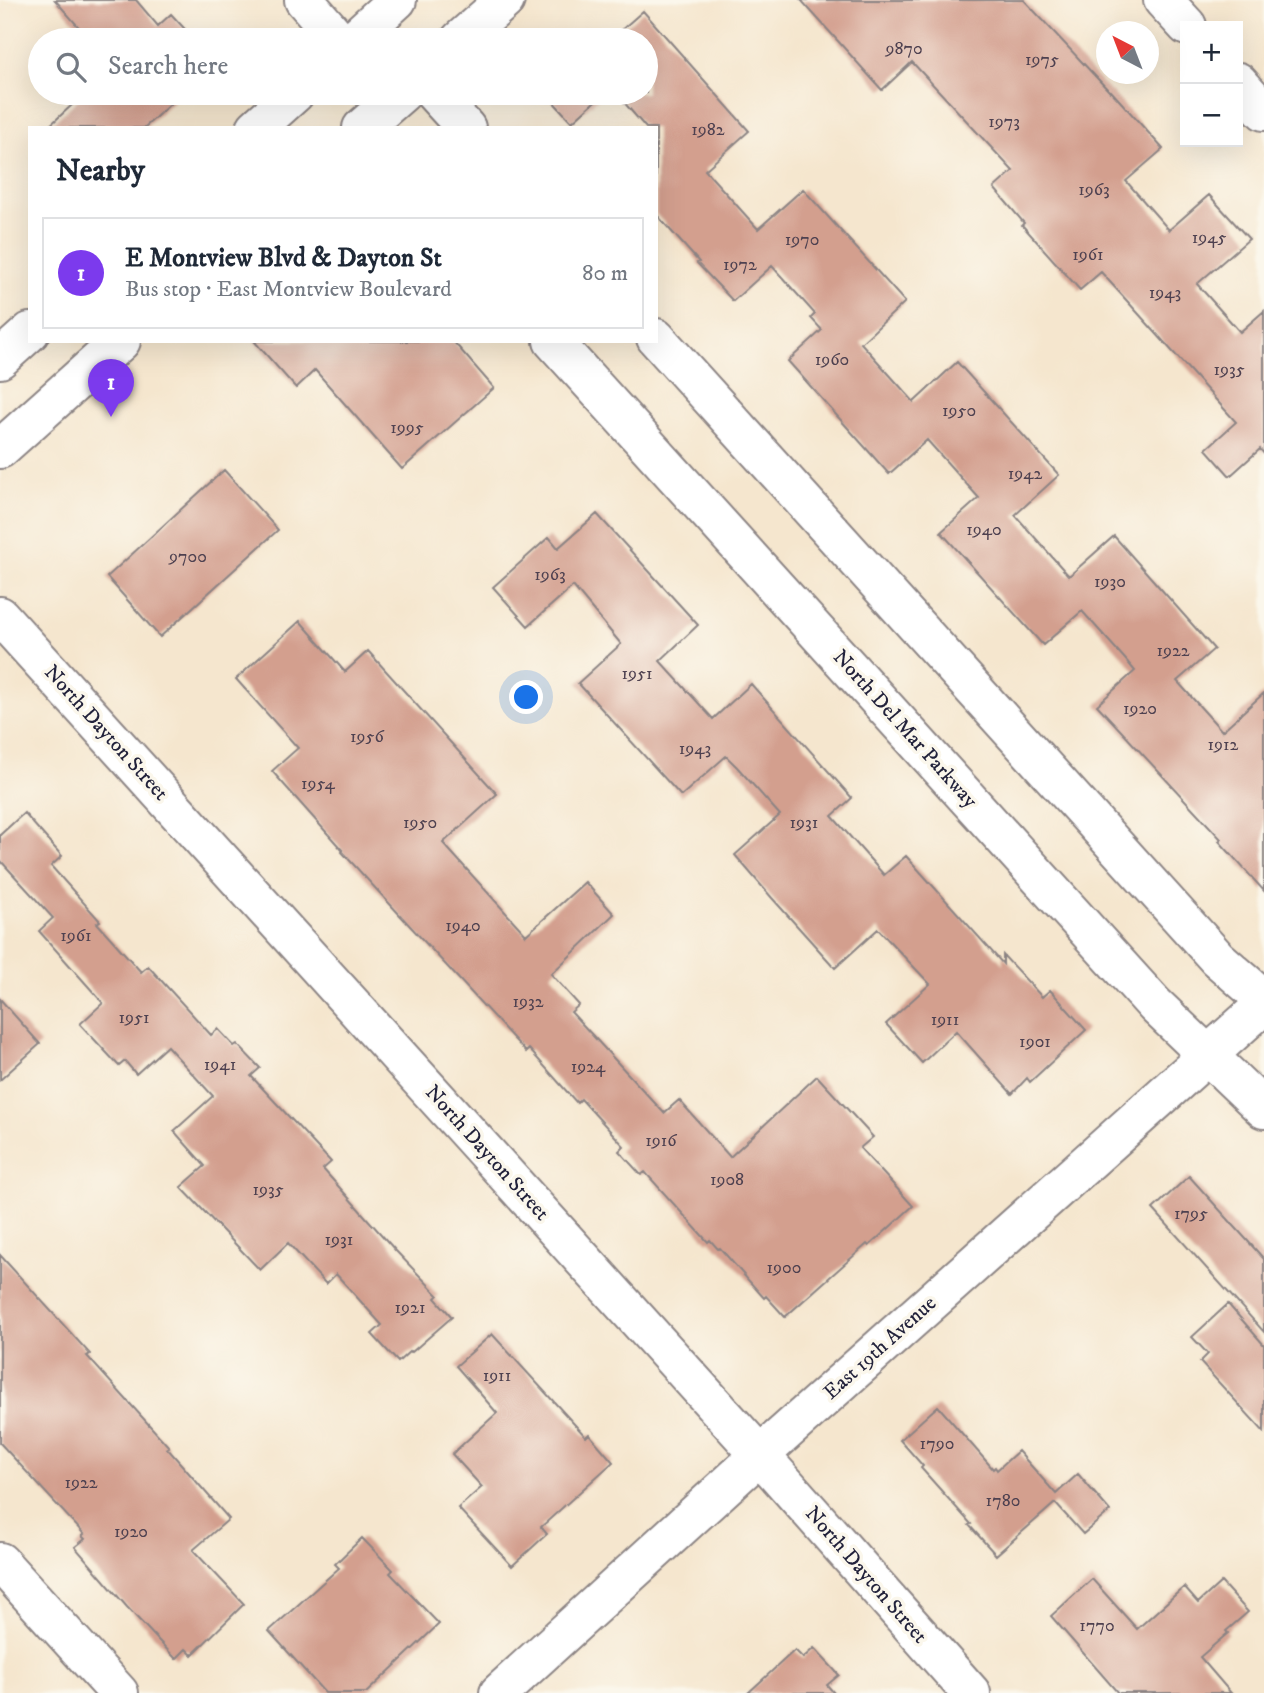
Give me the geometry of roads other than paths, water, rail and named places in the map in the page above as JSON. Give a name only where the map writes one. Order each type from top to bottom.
[{"type":"street","points":[[304,0],[328,28]]},
{"type":"street","points":[[366,28],[397,0]]},
{"type":"street","points":[[474,28],[505,0]]},
{"type":"street","points":[[1163,0],[1182,21]]},
{"type":"street","points":[[1240,84],[1264,111]]},
{"type":"street","points":[[258,126],[282,105]]},
{"type":"street","points":[[356,105],[361,126]]},
{"type":"street","points":[[363,126],[388,105]]},
{"type":"street","points":[[445,105],[464,126]]},
{"type":"street","points":[[0,359],[28,334]]},
{"type":"street","points":[[658,340],[1217,958],[1264,999]]},
{"type":"street","points":[[0,449],[119,343]]},
{"type":"street","name":"North Del Mar Parkway","points":[[555,343],[1155,1005],[1264,1109]]},
{"type":"street","name":"North Dayton Street","points":[[0,616],[760,1455],[971,1693]]},
{"type":"street","name":"East 19th Avenue","points":[[499,1693],[760,1455],[1264,1005]]},
{"type":"street","points":[[0,1562],[119,1693]]},
{"type":"place","name":"E Montview Blvd & Dayton St","points":[[111,417]]}]
